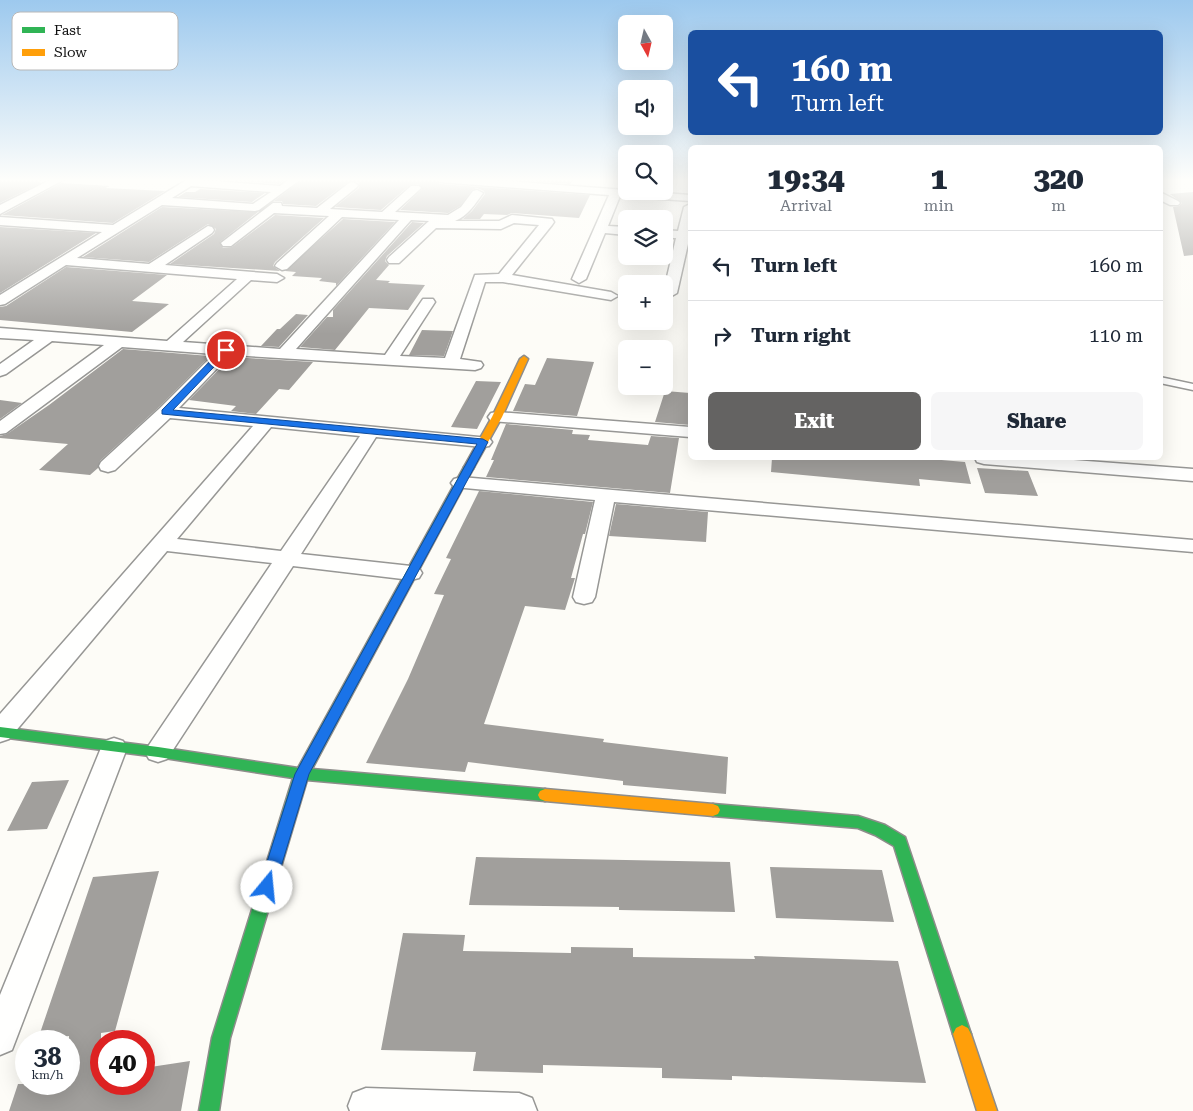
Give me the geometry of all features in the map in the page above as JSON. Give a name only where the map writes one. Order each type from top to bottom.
[{"type":"street","points":[[0,301],[112,231]]},
{"type":"street","points":[[152,268],[207,231]]},
{"type":"street","points":[[227,243],[243,231]]},
{"type":"street","points":[[64,261],[249,275],[280,272],[321,231]]},
{"type":"street","points":[[284,353],[395,231]]},
{"type":"street","points":[[394,260],[426,231]]},
{"type":"street","points":[[502,278],[542,231]]},
{"type":"street","points":[[579,279],[600,231]]},
{"type":"street","points":[[673,281],[685,231]]},
{"type":"street","points":[[673,234],[684,235]]},
{"type":"street","points":[[170,346],[249,275]]},
{"type":"street","points":[[451,363],[480,278],[502,278],[611,296]]},
{"type":"street","points":[[389,360],[428,302]]},
{"type":"street","points":[[0,333],[226,350],[475,365]]},
{"type":"street","points":[[0,371],[48,336]]},
{"type":"street","points":[[0,429],[119,342]]},
{"type":"street","points":[[108,466],[166,412],[226,350]]},
{"type":"street","points":[[209,1111],[221,1038],[302,774],[497,417],[524,359]]},
{"type":"street","points":[[166,412],[483,442]]},
{"type":"street","points":[[497,417],[688,432]]},
{"type":"street","points":[[0,732],[265,422]]},
{"type":"street","points":[[158,752],[372,432]]},
{"type":"street","points":[[1009,460],[1193,475]]},
{"type":"street","points":[[461,483],[1193,546]]},
{"type":"street","points":[[584,598],[606,495]]},
{"type":"street","points":[[162,544],[411,573]]},
{"type":"street","points":[[0,732],[114,748],[158,752],[302,774],[858,822],[880,830],[900,842],[987,1111]]},
{"type":"street","points":[[0,1038],[114,748]]},
{"type":"street","points":[[366,1106],[519,1111]]},
{"type":"lane","points":[[1163,381],[1193,387]]},
{"type":"building","points":[[0,231],[96,233],[0,293]]},
{"type":"building","points":[[124,231],[197,231],[149,262],[83,257]]},
{"type":"building","points":[[215,231],[234,231],[220,242],[223,248],[232,247],[254,231],[310,231],[275,262],[273,266],[280,271],[170,264],[214,234]]},
{"type":"building","points":[[330,231],[387,231],[336,286],[336,283],[319,281],[322,278],[292,276],[296,272],[285,271]]},
{"type":"building","points":[[404,231],[415,231],[387,256],[385,261],[389,265],[376,280],[390,281],[388,283],[425,285],[408,310],[369,308],[335,350],[300,347],[327,317],[333,317],[333,310]]},
{"type":"building","points":[[1178,231],[1193,231],[1193,255],[1184,256]]},
{"type":"building","points":[[66,267],[167,275],[132,301],[169,304],[132,332],[0,320],[0,307],[6,306]]},
{"type":"building","points":[[296,314],[308,315],[279,347],[261,346],[277,329],[280,329]]},
{"type":"building","points":[[422,330],[453,331],[444,356],[409,355]]},
{"type":"building","points":[[123,349],[210,356],[159,407],[100,461],[98,468],[90,475],[39,470],[68,444],[0,438],[0,436],[7,434],[49,405]]},
{"type":"building","points":[[231,357],[313,362],[289,390],[279,389],[256,414],[231,411],[236,406],[189,400]]},
{"type":"building","points":[[547,358],[594,362],[577,416],[513,411],[525,384],[535,385]]},
{"type":"building","points":[[476,381],[501,382],[477,429],[451,427]]},
{"type":"building","points":[[673,392],[688,393],[688,425],[655,422],[664,395],[673,395]]},
{"type":"building","points":[[0,400],[22,403],[0,419]]},
{"type":"building","points":[[506,424],[573,430],[572,434],[590,435],[588,440],[648,445],[651,436],[679,438],[670,493],[486,477]]},
{"type":"building","points":[[772,460],[942,460],[965,462],[971,484],[919,479],[920,486],[771,472]]},
{"type":"building","points":[[977,468],[1028,471],[1038,496],[985,493]]},
{"type":"building","points":[[479,491],[593,502],[571,578],[575,578],[565,610],[525,606],[484,724],[604,739],[603,742],[728,757],[726,794],[623,785],[623,781],[468,762],[465,772],[366,763],[408,679],[444,595],[434,594],[451,559],[446,558]]},
{"type":"building","points":[[616,504],[708,512],[706,542],[609,536]]},
{"type":"building","points":[[69,780],[47,829],[7,831],[32,782]]},
{"type":"building","points":[[476,857],[730,862],[735,912],[619,910],[619,907],[469,905]]},
{"type":"building","points":[[770,867],[882,870],[894,922],[776,918]]},
{"type":"building","points":[[159,871],[115,1030],[90,1030],[90,1095],[155,1095],[155,1066],[190,1061],[181,1111],[9,1111],[15,1093],[15,1095],[80,1095],[80,1030],[41,1030],[93,877]]},
{"type":"building","points":[[403,933],[465,935],[463,951],[571,953],[571,947],[633,948],[633,957],[755,959],[754,956],[898,961],[926,1083],[732,1076],[732,1080],[662,1078],[662,1068],[543,1065],[543,1073],[473,1071],[476,1052],[381,1050]]},
{"type":"traffic: fast","points":[[209,1111],[221,1038],[302,774],[469,467]]},
{"type":"traffic: fast","points":[[0,732],[158,752],[302,774],[545,795]]},
{"type":"traffic: fast","points":[[713,810],[858,822],[880,830],[900,842],[962,1034]]},
{"type":"traffic: slow","points":[[469,467],[497,417],[524,359]]},
{"type":"traffic: slow","points":[[545,795],[713,810]]},
{"type":"traffic: slow","points":[[962,1034],[987,1111]]},
{"type":"route","points":[[226,350],[166,412],[483,442],[302,774],[267,887]]}]
